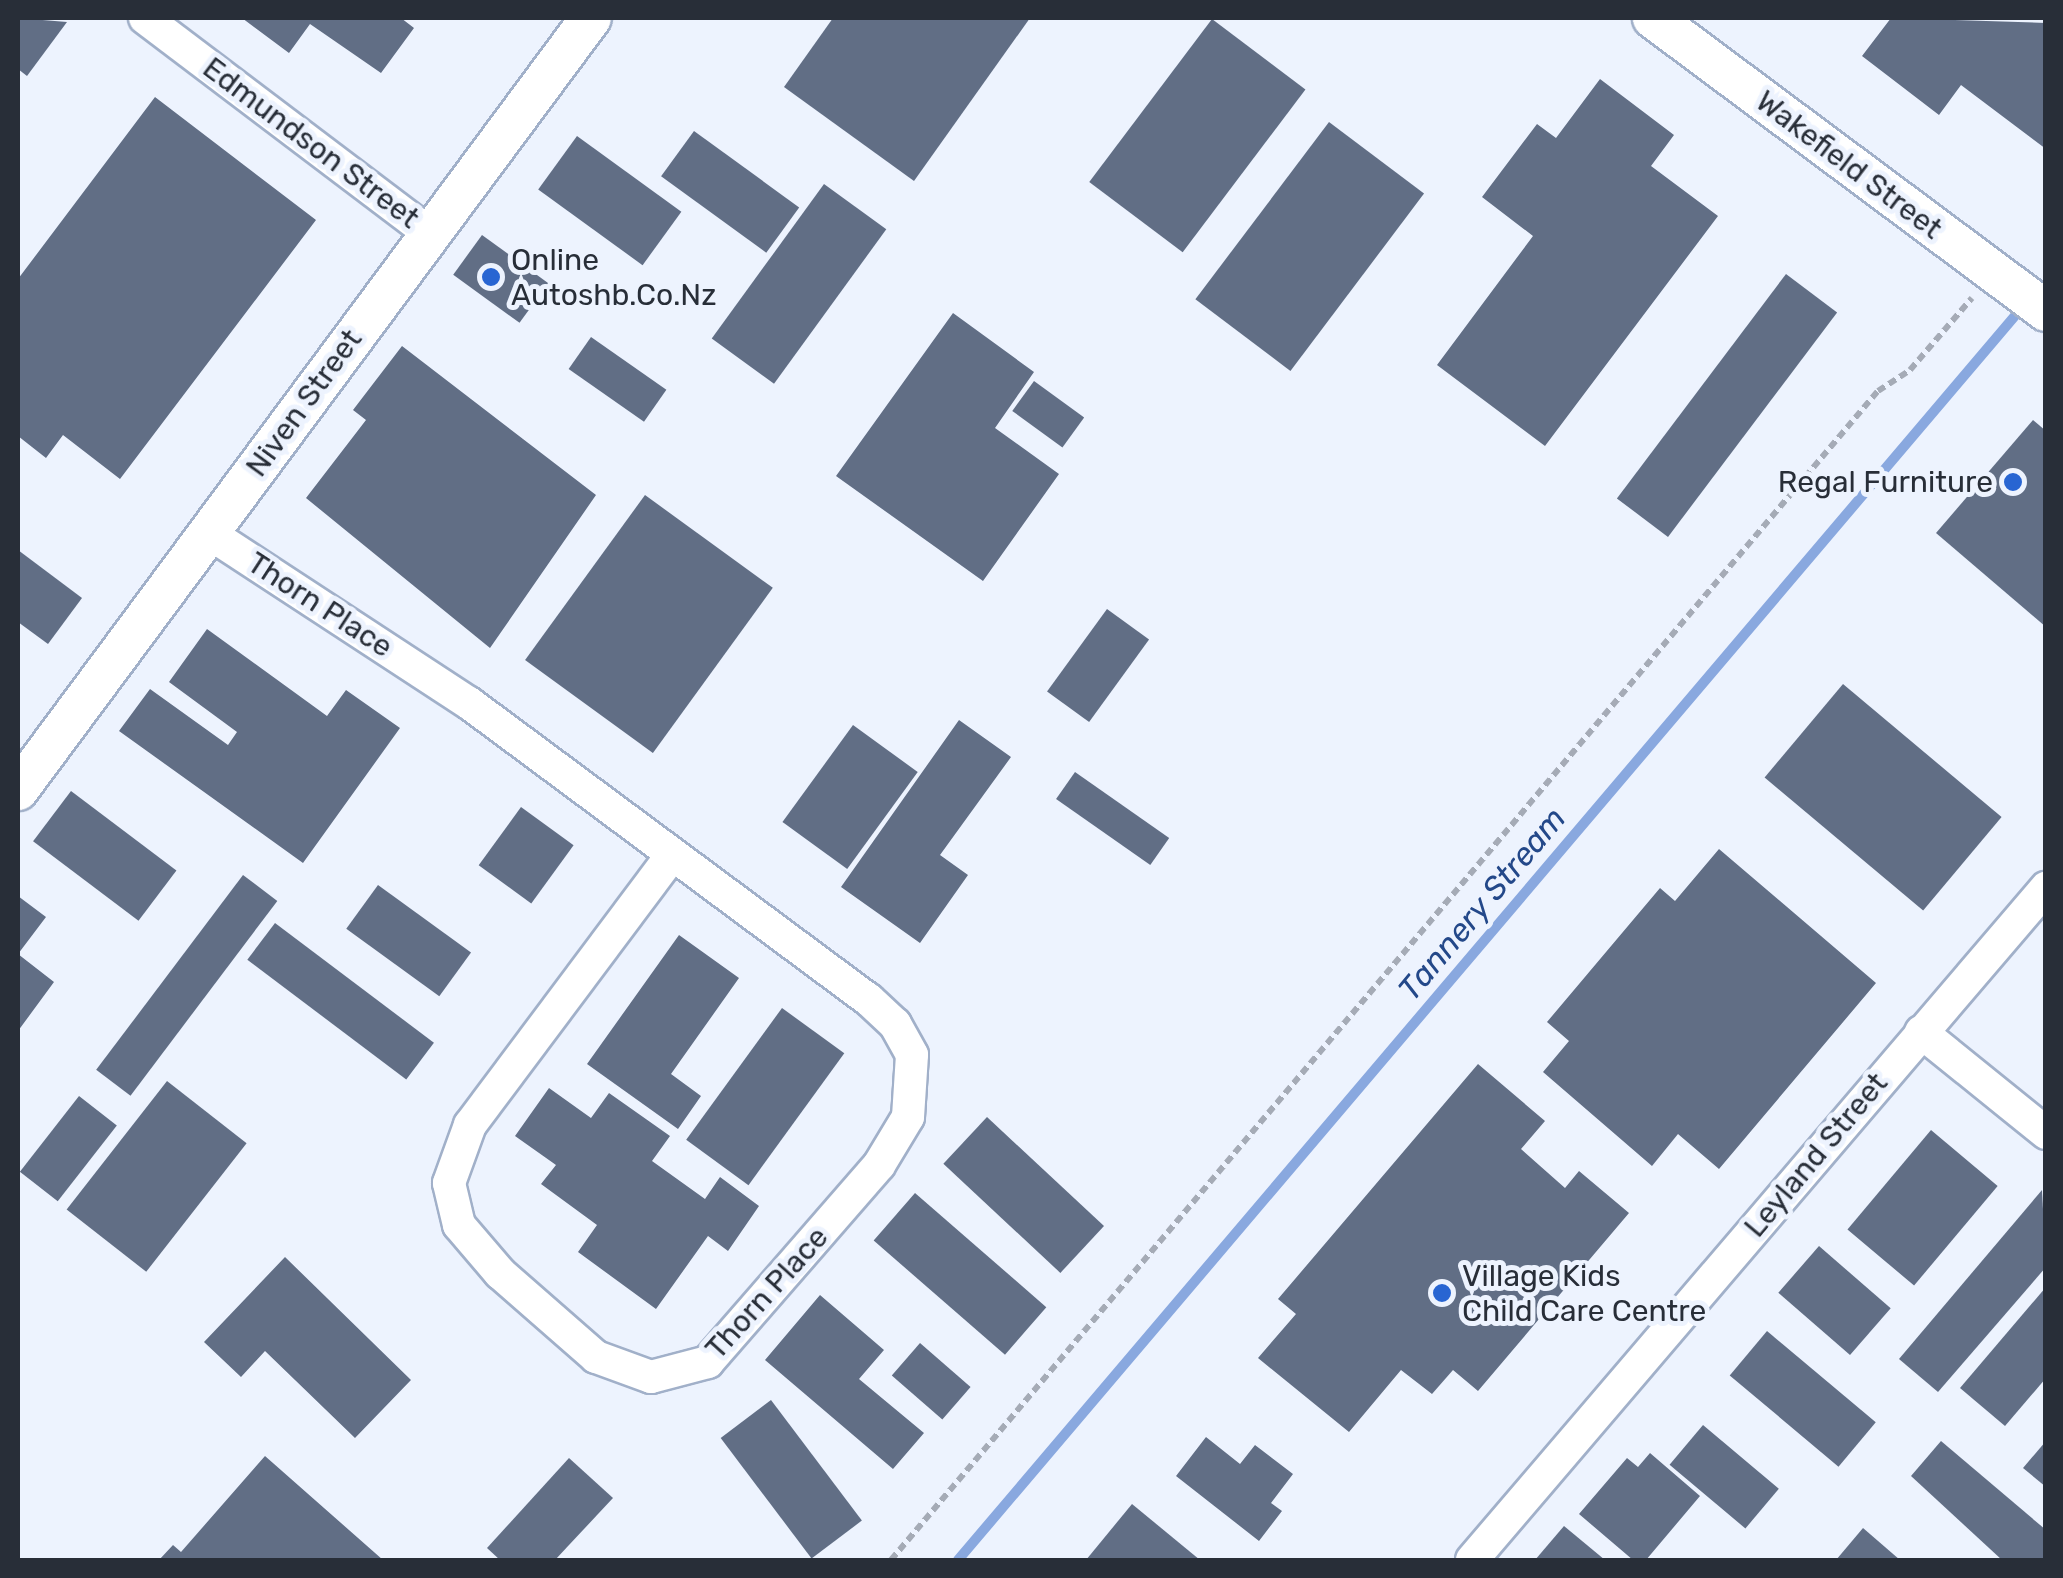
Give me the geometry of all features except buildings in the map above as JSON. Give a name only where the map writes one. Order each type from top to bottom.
[{"type":"street","name":"Edmundson Street","points":[[145,18],[429,233]]},
{"type":"street","name":"Niven Street","points":[[18,790],[591,18]]},
{"type":"street","name":"Wakefield Street","points":[[1653,18],[2020,292]]},
{"type":"street","name":"Thorn Place","points":[[209,533],[469,703],[868,999],[895,1024],[916,1076],[901,1136],[739,1331],[690,1372],[650,1378],[596,1357],[500,1273],[460,1226],[450,1183],[470,1125],[672,855]]},
{"type":"street","name":"Leyland Street","points":[[1472,1560],[2046,888]]},
{"type":"street","points":[[1921,1032],[2046,1132]]},
{"type":"path","points":[[891,1560],[1878,391],[2020,292]]},
{"type":"waterway","name":"Tannery Stream","points":[[958,1560],[2025,304]]},
{"type":"place","name":"Online Autoshb.Co.Nz","points":[[491,277]]},
{"type":"place","name":"Regal Furniture","points":[[2013,482]]},
{"type":"place","name":"Village Kids Child Care Centre","points":[[1442,1293]]}]
